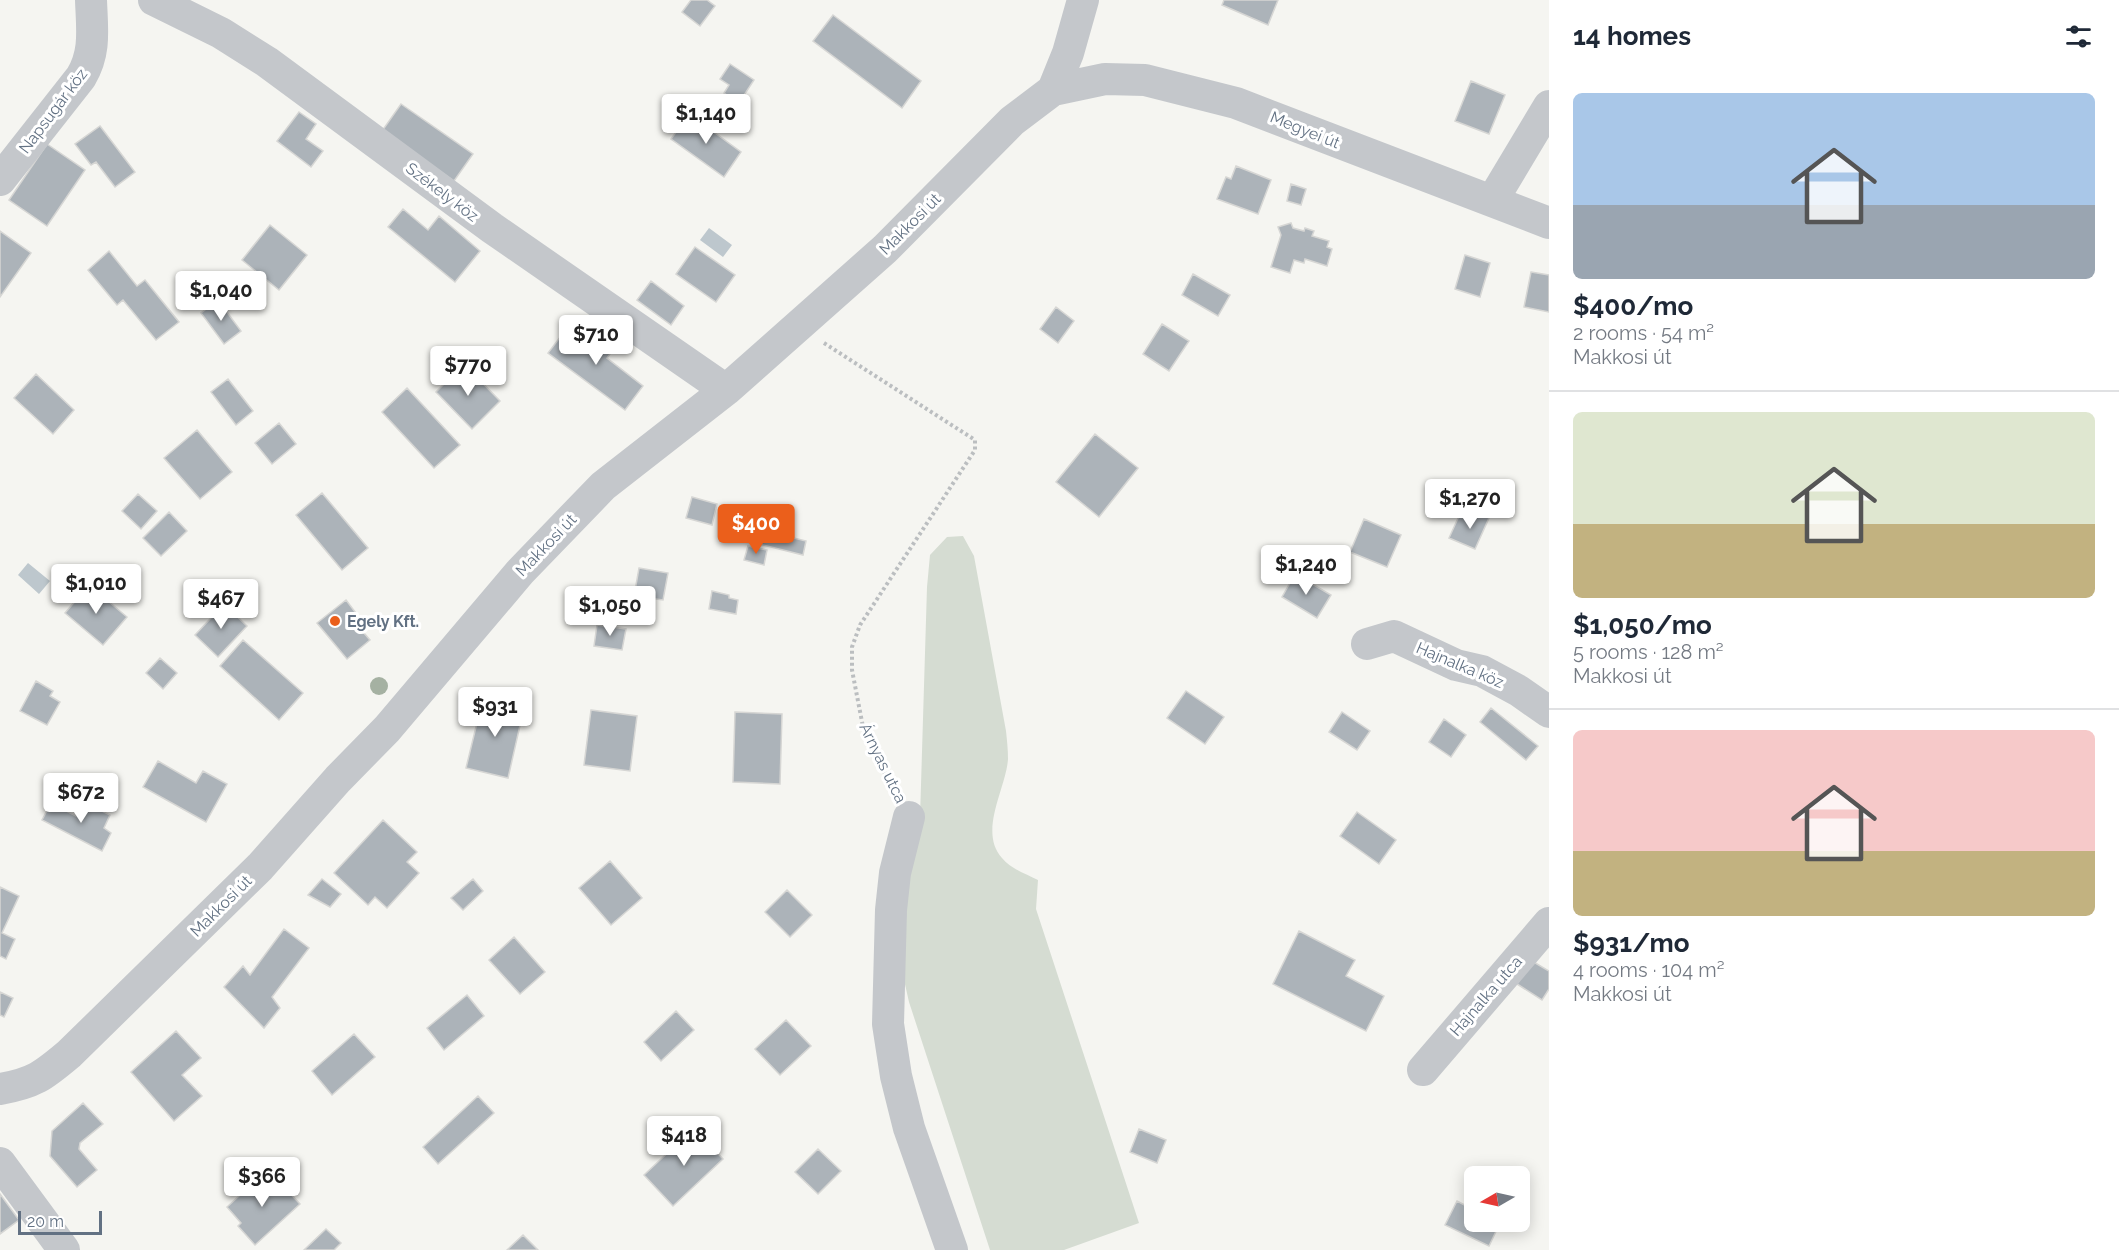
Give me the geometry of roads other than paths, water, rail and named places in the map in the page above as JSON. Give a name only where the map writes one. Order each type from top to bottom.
[{"type":"street","name":"Napsugár köz","points":[[0,180],[90,63],[91,0]]},
{"type":"street","name":"Székely köz","points":[[154,0],[221,33],[267,62],[492,228],[726,390]]},
{"type":"street","points":[[1053,90],[1068,53],[1083,0]]},
{"type":"street","name":"Megyei út","points":[[1053,90],[1105,80],[1145,80],[1236,103],[1549,224]]},
{"type":"street","name":"Makkosi út","points":[[0,1089],[19,1086],[43,1076],[69,1054],[260,867],[338,779],[387,729],[520,572],[603,486],[726,390],[798,327],[885,249],[1012,121],[1053,90]]},
{"type":"street","points":[[1492,201],[1549,106]]},
{"type":"street","name":"Hajnalka köz","points":[[1367,644],[1394,636],[1456,665],[1482,671],[1519,691],[1549,712]]},
{"type":"street","name":"Árnyas utca","points":[[909,817],[895,873],[891,910],[888,1024],[896,1076],[909,1128],[952,1250]]},
{"type":"street","name":"Hajnalka utca","points":[[1423,1070],[1549,923]]},
{"type":"street","points":[[0,1162],[64,1250]]},
{"type":"place","name":"Egely Kft.","points":[[335,621]]}]
